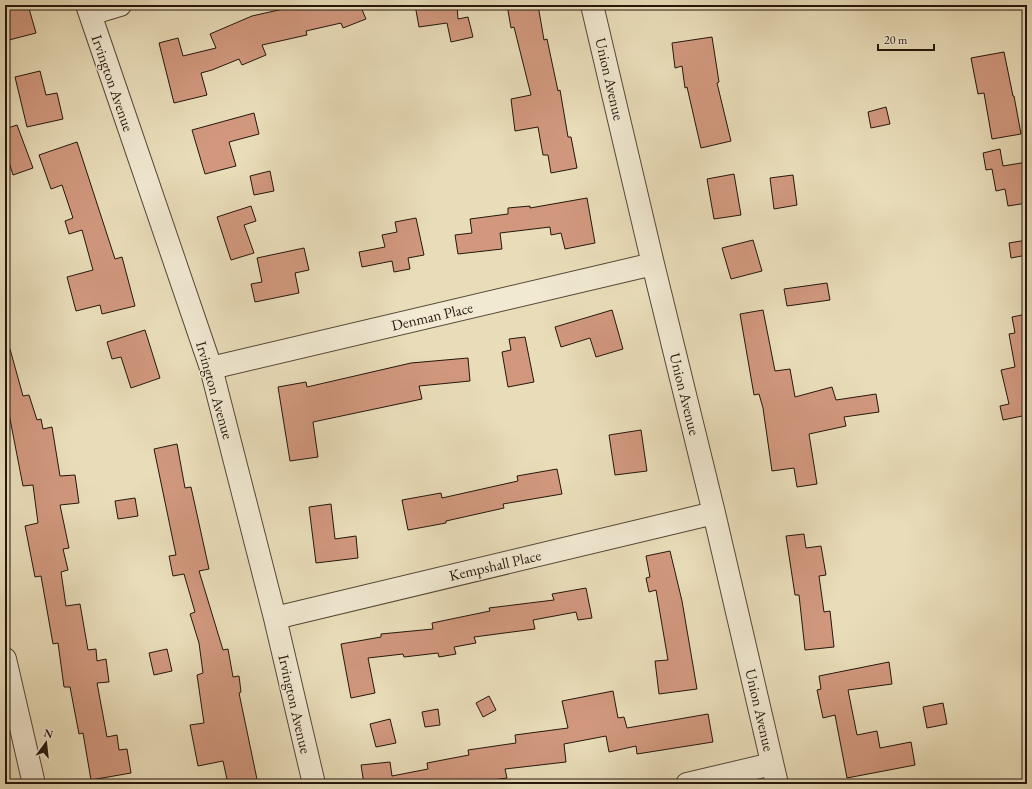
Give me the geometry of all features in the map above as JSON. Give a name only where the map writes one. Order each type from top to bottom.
[{"type":"street","points":[[88,9],[120,5]]},
{"type":"street","name":"Union Avenue","points":[[592,5],[775,774]]},
{"type":"street","name":"Irvington Avenue","points":[[88,9],[211,368],[275,618],[314,784]]},
{"type":"street","name":"Denman Place","points":[[211,368],[653,264]]},
{"type":"street","name":"Kempshall Place","points":[[275,618],[714,513]]},
{"type":"street","points":[[5,659],[34,784]]},
{"type":"street","points":[[687,784],[775,774]]},
{"type":"building","points":[[5,5],[28,5],[36,33],[5,41]]},
{"type":"building","points":[[301,5],[360,5],[366,19],[343,28],[341,23],[306,31],[307,35],[262,45],[266,55],[242,65],[239,59],[201,73],[207,95],[174,103],[159,43],[178,38],[183,56],[216,48],[210,34],[252,16]]},
{"type":"building","points":[[415,5],[457,5],[458,19],[468,17],[473,37],[451,42],[447,23],[419,27]]},
{"type":"building","points":[[507,5],[538,5],[544,40],[547,39],[558,91],[560,90],[568,137],[571,137],[577,168],[551,173],[548,155],[543,155],[538,127],[515,131],[511,99],[531,95],[514,27],[511,28]]},
{"type":"building","points":[[712,37],[719,82],[717,83],[731,141],[701,148],[687,87],[685,88],[682,66],[675,68],[672,43]]},
{"type":"building","points":[[1004,52],[1021,134],[992,139],[984,93],[978,94],[971,58]]},
{"type":"building","points":[[40,71],[46,95],[57,93],[63,119],[27,127],[15,77]]},
{"type":"building","points":[[886,107],[890,124],[871,128],[868,112]]},
{"type":"building","points":[[254,113],[259,134],[229,142],[236,166],[205,174],[192,130]]},
{"type":"building","points":[[17,125],[33,168],[13,175],[5,149],[5,129]]},
{"type":"building","points":[[77,142],[115,259],[122,257],[135,306],[102,314],[100,305],[76,311],[67,277],[93,270],[82,230],[69,234],[65,221],[73,218],[62,185],[51,189],[39,155]]},
{"type":"building","points":[[1000,149],[1003,166],[1027,162],[1027,203],[1008,206],[1005,189],[996,191],[992,169],[986,170],[983,153]]},
{"type":"building","points":[[270,171],[274,191],[254,195],[250,176]]},
{"type":"building","points":[[734,174],[741,215],[714,219],[707,179]]},
{"type":"building","points":[[793,175],[797,205],[774,209],[770,178]]},
{"type":"building","points":[[587,198],[595,243],[565,249],[561,233],[551,235],[550,227],[500,233],[502,249],[458,254],[455,235],[472,233],[470,219],[508,214],[508,208],[530,206],[530,208]]},
{"type":"building","points":[[251,206],[256,221],[244,225],[254,253],[231,260],[217,217]]},
{"type":"building","points":[[416,218],[424,255],[408,258],[410,269],[394,272],[392,261],[362,267],[359,252],[385,247],[382,235],[397,232],[395,222]]},
{"type":"building","points":[[753,240],[762,271],[731,279],[722,248]]},
{"type":"building","points":[[1027,240],[1027,255],[1011,258],[1009,243]]},
{"type":"building","points":[[304,248],[309,270],[295,273],[299,293],[255,302],[251,284],[262,282],[257,258]]},
{"type":"building","points":[[827,283],[830,300],[787,306],[784,289]]},
{"type":"building","points":[[612,310],[623,349],[596,357],[590,338],[561,347],[555,327]]},
{"type":"building","points":[[763,310],[775,371],[790,369],[795,397],[832,387],[836,400],[876,394],[879,412],[844,417],[846,426],[809,434],[817,484],[797,487],[794,468],[772,471],[763,408],[759,394],[754,395],[740,314]]},
{"type":"building","points":[[1027,314],[1027,415],[1003,420],[1000,406],[1009,404],[1001,370],[1015,367],[1009,334],[1015,333],[1012,317]]},
{"type":"building","points":[[145,330],[160,378],[131,388],[121,357],[112,359],[107,342]]},
{"type":"building","points":[[525,337],[534,382],[508,387],[502,352],[511,350],[509,339]]},
{"type":"building","points":[[10,349],[23,396],[29,395],[37,420],[41,419],[43,429],[52,427],[60,476],[75,475],[79,503],[60,505],[69,548],[63,549],[68,570],[61,572],[66,606],[80,604],[88,650],[96,649],[97,661],[106,659],[109,682],[97,683],[107,737],[117,735],[119,750],[127,749],[131,773],[91,780],[83,733],[79,734],[70,687],[64,687],[58,643],[53,644],[41,576],[35,577],[25,526],[38,523],[33,485],[23,486],[9,414],[5,415],[5,350]]},
{"type":"building","points":[[468,358],[470,381],[419,386],[422,399],[313,422],[318,457],[290,461],[278,387],[306,382],[307,387],[411,363]]},
{"type":"building","points":[[641,430],[647,471],[615,475],[609,435]]},
{"type":"building","points":[[177,444],[185,488],[191,487],[209,569],[199,571],[223,650],[228,649],[233,677],[239,676],[241,692],[239,693],[258,784],[228,784],[223,761],[198,766],[190,725],[204,723],[197,675],[203,673],[199,643],[190,614],[195,612],[184,574],[173,576],[169,556],[176,555],[154,449]]},
{"type":"building","points":[[557,469],[562,494],[503,504],[504,508],[446,521],[446,523],[408,530],[402,500],[441,493],[442,498],[518,481],[517,476]]},
{"type":"building","points":[[135,498],[138,516],[118,519],[115,501]]},
{"type":"building","points":[[331,504],[335,539],[356,536],[358,558],[316,563],[309,507]]},
{"type":"building","points":[[804,534],[806,548],[821,546],[826,575],[819,576],[824,612],[830,611],[834,647],[805,650],[799,595],[795,595],[786,536]]},
{"type":"building","points":[[670,551],[682,601],[697,689],[659,694],[655,661],[668,660],[656,590],[649,592],[646,578],[650,577],[646,556]]},
{"type":"building","points":[[586,588],[592,618],[578,620],[576,612],[533,620],[535,629],[474,637],[476,643],[454,647],[456,654],[439,657],[438,653],[404,657],[403,654],[368,658],[375,693],[351,698],[341,644],[381,637],[381,634],[433,629],[432,623],[490,611],[489,608],[554,600],[552,594]]},
{"type":"building","points":[[167,649],[172,671],[154,675],[149,653]]},
{"type":"building","points":[[889,662],[892,684],[848,690],[857,735],[877,731],[880,748],[911,742],[915,765],[847,778],[835,715],[823,718],[817,690],[821,689],[819,676]]},
{"type":"building","points":[[613,691],[618,718],[624,717],[627,728],[708,714],[713,742],[637,754],[636,746],[609,752],[606,736],[564,744],[566,762],[505,769],[507,778],[468,784],[364,784],[361,765],[390,762],[392,776],[428,769],[427,763],[469,755],[468,750],[516,743],[515,735],[568,728],[562,701]]},
{"type":"building","points":[[489,696],[496,710],[483,717],[476,703]]},
{"type":"building","points":[[943,703],[947,724],[927,728],[923,707]]},
{"type":"building","points":[[438,709],[440,725],[425,727],[422,712]]},
{"type":"building","points":[[390,719],[396,743],[376,747],[370,724]]}]
